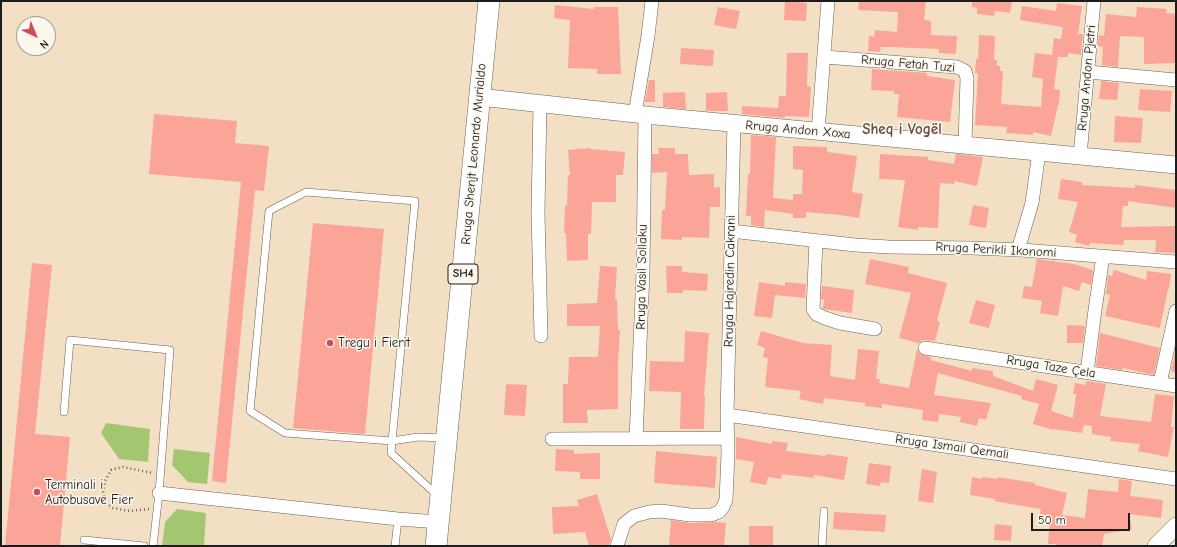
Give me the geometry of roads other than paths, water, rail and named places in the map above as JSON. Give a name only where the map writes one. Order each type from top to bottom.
[{"type":"main road","name":"Rruga Shenjt Leonardo Murialdo","points":[[436,546],[489,1]]},
{"type":"street","name":"Rruga Vasil Sollaku","points":[[636,439],[643,272],[640,115],[652,1]]},
{"type":"street","points":[[818,132],[828,1]]},
{"type":"street","name":"Rruga Andon Pjetri","points":[[1080,156],[1094,1]]},
{"type":"street","name":"Rruga Fetah Tuzi","points":[[824,57],[957,67],[965,71],[967,78],[965,145]]},
{"type":"street","points":[[1088,72],[1176,80]]},
{"type":"street","name":"Rruga Andon Xoxa","points":[[479,97],[640,115],[1176,165]]},
{"type":"street","points":[[540,104],[538,212],[541,336]]},
{"type":"street","name":"Rruga Hajredin Cakrani","points":[[617,546],[624,524],[629,519],[640,514],[661,511],[711,515],[719,512],[726,500],[734,123]]},
{"type":"street","points":[[1018,250],[1032,202],[1039,152]]},
{"type":"street","name":"Rruga Perikli Ikonomi","points":[[731,231],[816,241],[889,247],[1018,250],[1176,262]]},
{"type":"street","points":[[816,241],[813,309],[816,314],[840,323],[875,329]]},
{"type":"street","points":[[1087,372],[1094,310],[1103,256]]},
{"type":"street","points":[[1160,383],[1176,311]]},
{"type":"street","name":"Rruga Taze Çela","points":[[925,348],[1176,386]]},
{"type":"street","name":"Rruga Ismail Qemali","points":[[727,415],[1176,479]]},
{"type":"street","points":[[552,439],[728,438]]},
{"type":"street","points":[[159,493],[398,519],[439,522]]},
{"type":"street","points":[[1156,546],[1176,526]]},
{"type":"lane","points":[[441,499],[391,453],[392,441],[415,201],[306,192],[269,211],[250,411],[285,433],[392,441],[418,437],[447,438]]},
{"type":"lane","points":[[64,412],[70,340],[170,350],[159,493],[153,546]]},
{"type":"lane","points":[[822,546],[824,511]]},
{"type":"lane","points":[[395,546],[398,519]]},
{"type":"lane","points":[[84,540],[144,546]]},
{"type":"place","name":"Tregu i Fierit","points":[[330,343]]},
{"type":"place","name":"Terminali i Autobusave Fier","points":[[37,492]]},
{"type":"district","name":"Sheq i Vogël","points":[[902,130]]}]
